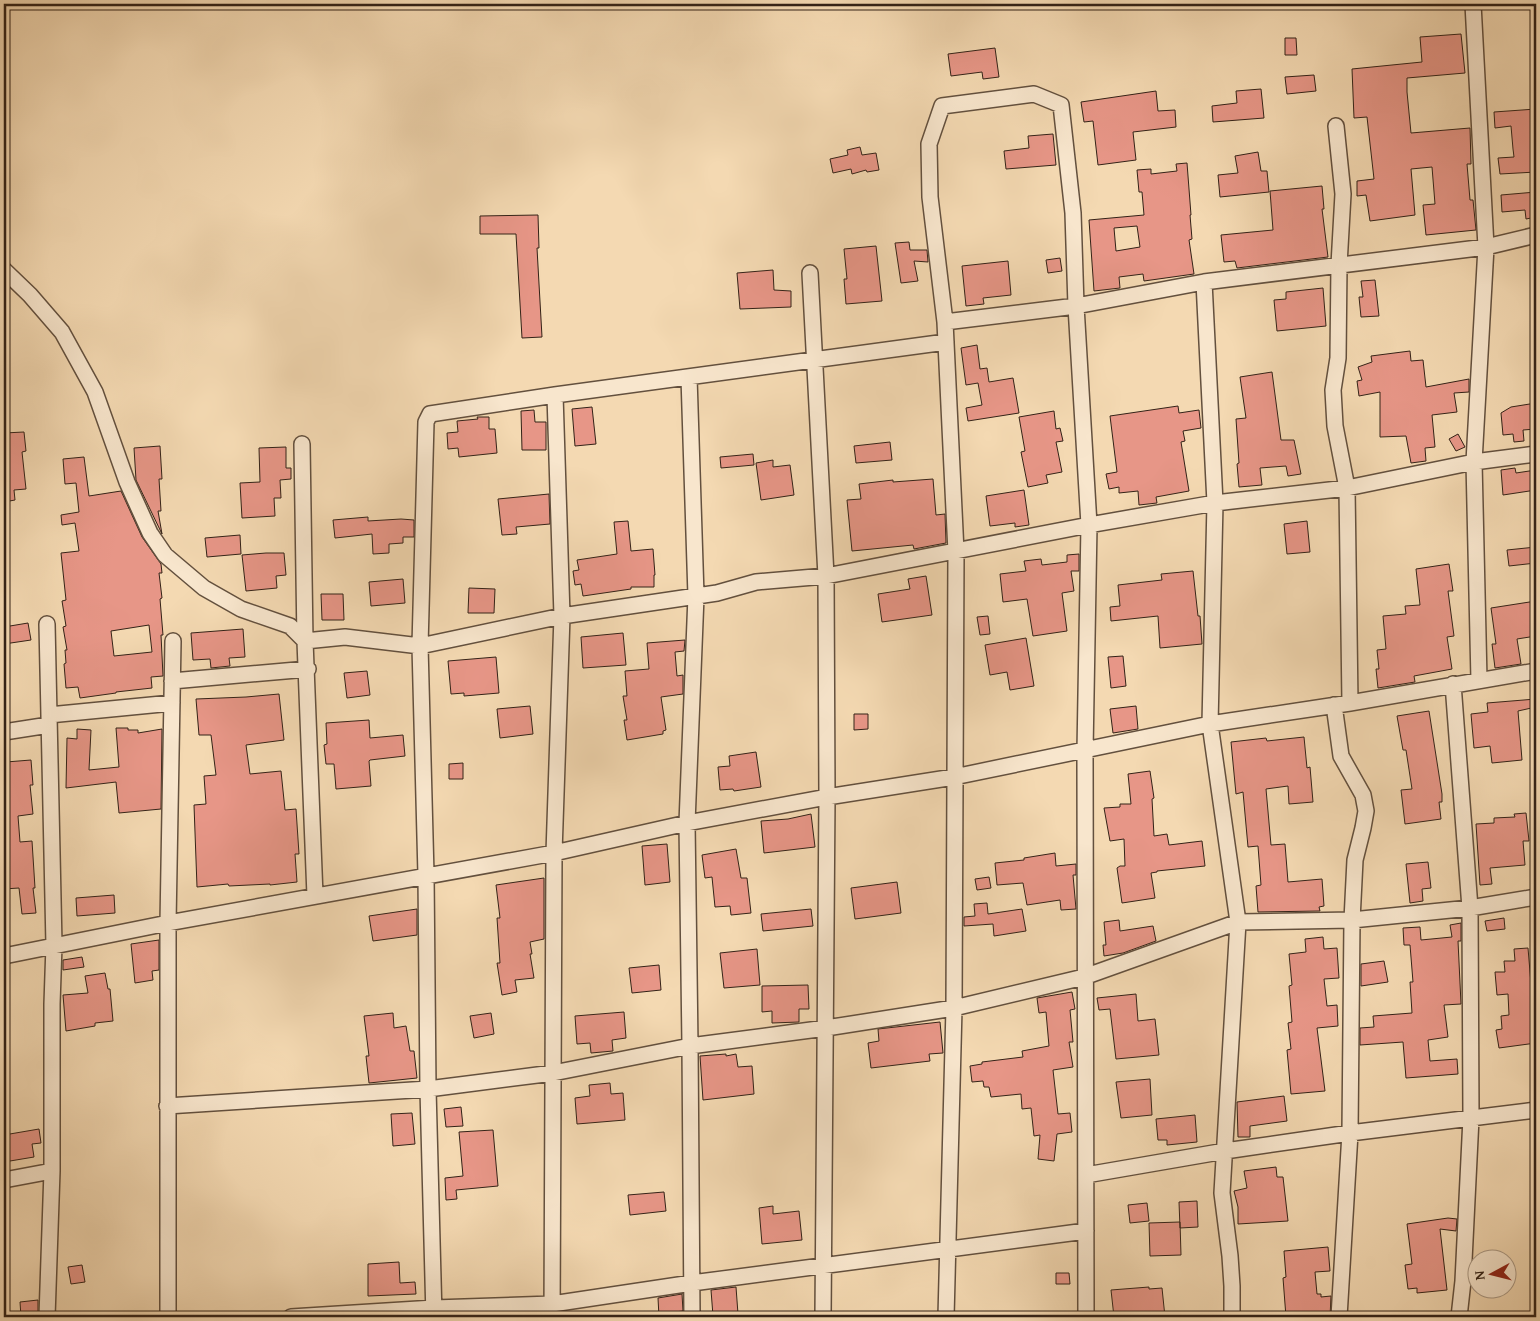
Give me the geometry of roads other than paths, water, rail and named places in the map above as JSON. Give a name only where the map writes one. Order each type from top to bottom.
[{"type":"street","points":[[1473,4],[1486,247],[1474,462],[1479,680]]},
{"type":"street","points":[[946,1317],[954,1008],[956,552],[945,322],[930,197],[929,144],[942,106],[1034,94],[1061,105],[1073,213],[1076,306],[1089,525],[1084,977],[1086,1317]]},
{"type":"street","points":[[1336,126],[1343,194],[1339,265],[1338,358],[1334,399],[1335,426],[1347,488],[1350,703]]},
{"type":"street","points":[[945,322],[1076,306],[1204,282],[1486,247],[1536,235]]},
{"type":"street","points":[[4,270],[30,295],[62,332],[95,392],[127,482],[150,533],[165,555],[204,588],[241,609],[290,626],[305,641]]},
{"type":"street","points":[[810,273],[826,576],[827,797],[824,1317]]},
{"type":"street","points":[[1204,282],[1215,503],[1210,724],[1238,922],[1222,1194],[1232,1279],[1232,1317]]},
{"type":"street","points":[[434,1313],[420,646],[426,422],[430,414],[555,395],[946,342]]},
{"type":"street","points":[[688,377],[696,596],[686,823],[692,1317]]},
{"type":"street","points":[[552,1311],[554,853],[562,616],[555,395]]},
{"type":"street","points":[[302,444],[305,641],[308,669],[315,896]]},
{"type":"street","points":[[305,641],[345,637],[420,646],[562,616],[717,593],[756,582],[826,576],[1089,525],[1215,503],[1347,488],[1474,462],[1536,454]]},
{"type":"street","points":[[47,624],[54,945],[52,1171],[47,1317]]},
{"type":"street","points":[[168,1317],[168,923],[173,642]]},
{"type":"street","points":[[172,681],[308,669]]},
{"type":"street","points":[[4,956],[168,923],[554,853],[686,823],[827,797],[954,777],[1210,724],[1350,703],[1536,671]]},
{"type":"street","points":[[1452,684],[1470,908],[1471,1118],[1463,1281],[1459,1317]]},
{"type":"street","points":[[4,732],[49,720],[172,703]]},
{"type":"street","points":[[1334,705],[1341,756],[1363,795],[1366,811],[1354,860],[1350,1133],[1339,1317]]},
{"type":"street","points":[[167,1106],[428,1089],[553,1073],[690,1046],[826,1028],[954,1008],[1084,977],[1238,922],[1352,920],[1470,908],[1536,898]]},
{"type":"street","points":[[1086,1175],[1225,1151],[1350,1133],[1536,1110]]},
{"type":"street","points":[[4,1180],[52,1171]]},
{"type":"street","points":[[297,1317],[552,1311],[692,1283],[1086,1230]]}]
